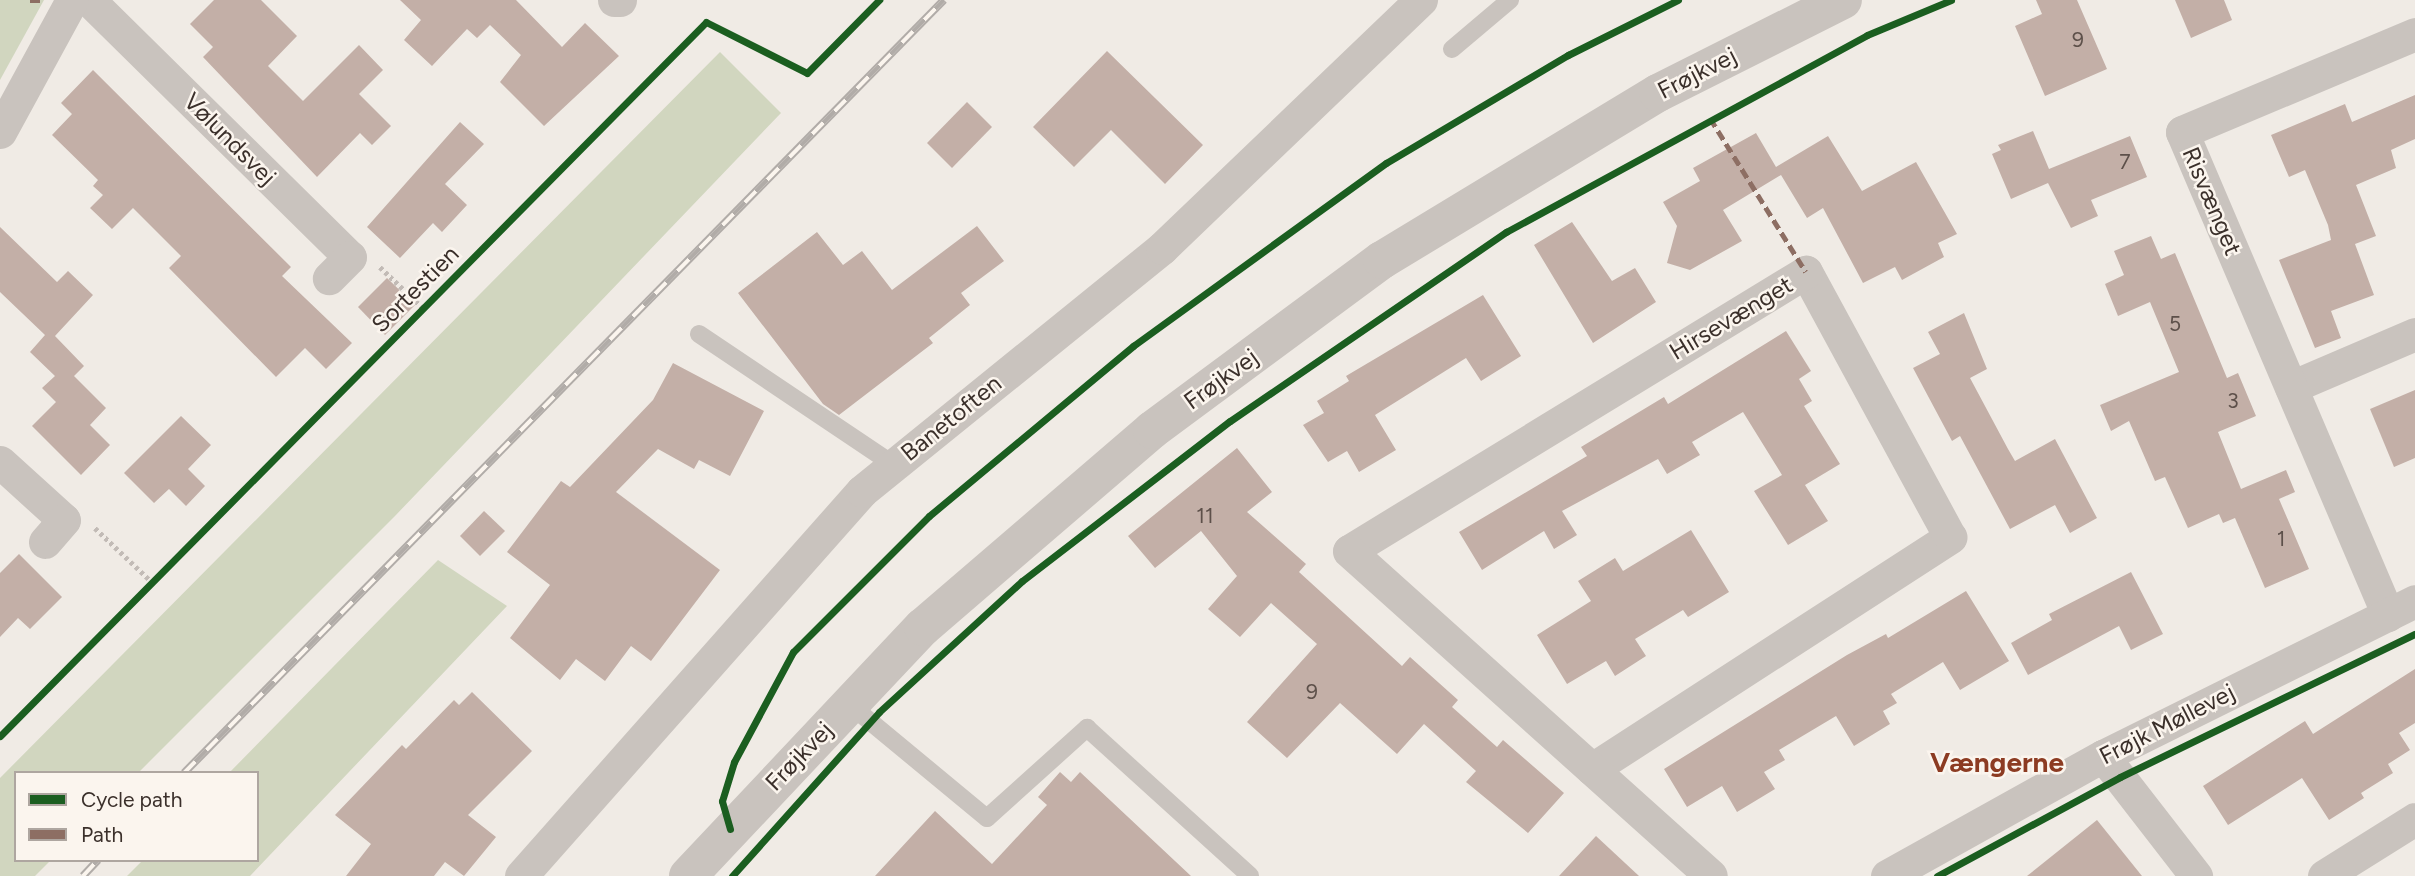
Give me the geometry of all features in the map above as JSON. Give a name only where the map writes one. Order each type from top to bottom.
[{"type":"street","points":[[0,132],[72,0]]},
{"type":"street","name":"Vølundsvej","points":[[89,0],[340,267]]},
{"type":"street","points":[[614,0],[620,0]]},
{"type":"street","name":"Banetoften","points":[[521,876],[862,491],[1162,248],[1421,0]]},
{"type":"street","name":"Frøjkvej","points":[[688,876],[922,627],[1152,430],[1382,260],[1658,93],[1843,0]]},
{"type":"street","name":"Risvænget","points":[[2401,608],[2291,387],[2182,132],[2415,34]]},
{"type":"street","name":"Hirsevænget","points":[[1592,769],[1950,537],[1806,272],[1349,551],[1711,876]]},
{"type":"street","points":[[2291,387],[2415,334]]},
{"type":"street","points":[[0,462],[55,531]]},
{"type":"street","name":"Frøjk Møllevej","points":[[1887,876],[2104,756],[2401,608]]},
{"type":"street","points":[[2104,756],[2196,876]]},
{"type":"street","points":[[2324,876],[2415,818]]},
{"type":"lane","points":[[1452,49],[1510,0]]},
{"type":"lane","points":[[699,334],[894,464]]},
{"type":"lane","points":[[849,704],[987,818],[1087,728],[1250,876]]},
{"type":"path","points":[[340,267],[374,262],[423,308]]},
{"type":"path","points":[[55,531],[89,523],[152,582]]},
{"type":"path","points":[[143,592],[162,572]]},
{"type":"green space","points":[[0,0],[44,0],[0,80]]},
{"type":"green space","points":[[720,52],[781,113],[395,516],[140,771],[14,771],[14,862],[49,862],[35,876],[0,876],[0,778]]},
{"type":"green space","points":[[438,560],[507,606],[250,876],[127,876],[141,862],[259,862],[259,771],[231,771]]},
{"type":"building","points":[[214,0],[261,0],[297,36],[268,66],[303,101],[359,45],[383,70],[359,94],[391,126],[372,145],[360,133],[317,177],[203,57],[213,47],[190,24]]},
{"type":"building","points":[[400,0],[516,0],[562,47],[585,23],[619,56],[544,126],[500,82],[521,55],[490,25],[477,38],[467,29],[432,66],[404,40],[421,20]]},
{"type":"building","points":[[2036,0],[2077,0],[2107,69],[2045,96],[2015,26],[2042,14]]},
{"type":"building","points":[[2175,0],[2224,0],[2232,20],[2191,38]]},
{"type":"building","points":[[1107,51],[1203,145],[1165,184],[1111,130],[1074,167],[1033,127]]},
{"type":"building","points":[[93,70],[291,267],[282,276],[352,343],[326,369],[305,348],[276,377],[169,268],[181,256],[133,208],[112,229],[90,208],[103,195],[93,186],[98,180],[52,135],[72,114],[61,103]]},
{"type":"building","points":[[2415,95],[2415,139],[2391,150],[2396,168],[2356,185],[2376,236],[2355,244],[2374,295],[2331,311],[2341,338],[2315,348],[2279,260],[2331,240],[2328,225],[2305,170],[2289,177],[2271,135],[2345,104],[2352,122]]},
{"type":"building","points":[[967,102],[992,127],[952,168],[927,143]]},
{"type":"building","points":[[460,122],[484,144],[445,184],[467,205],[442,232],[433,223],[400,258],[367,227]]},
{"type":"building","points":[[2033,131],[2049,169],[2130,136],[2147,177],[2091,200],[2098,216],[2071,228],[2048,183],[2011,199],[1992,154],[2001,150],[1998,145]]},
{"type":"building","points":[[1756,133],[1776,167],[1828,136],[1862,191],[1916,162],[1957,234],[1938,243],[1944,257],[1902,280],[1895,267],[1863,283],[1823,208],[1807,218],[1781,175],[1723,210],[1742,241],[1690,270],[1667,263],[1677,226],[1663,202],[1700,181],[1693,168]]},
{"type":"building","points":[[1572,222],[1612,281],[1635,268],[1656,302],[1593,343],[1534,245]]},
{"type":"building","points":[[977,226],[1004,261],[961,293],[970,305],[929,338],[933,343],[839,415],[823,404],[738,293],[817,232],[843,265],[862,251],[892,290]]},
{"type":"building","points":[[0,227],[57,282],[68,271],[93,295],[55,336],[84,366],[74,376],[106,408],[90,425],[110,445],[81,475],[32,426],[56,402],[42,388],[55,376],[30,352],[45,335],[0,292]]},
{"type":"building","points":[[2151,236],[2161,259],[2175,253],[2227,378],[2238,373],[2256,416],[2218,432],[2241,489],[2286,470],[2295,492],[2279,499],[2309,569],[2265,588],[2235,518],[2223,523],[2219,514],[2188,528],[2165,477],[2155,481],[2129,421],[2111,431],[2100,405],[2179,372],[2150,302],[2118,316],[2105,284],[2124,275],[2114,251]]},
{"type":"building","points":[[387,278],[415,305],[385,335],[358,307]]},
{"type":"building","points":[[1483,295],[1521,356],[1481,381],[1466,358],[1375,415],[1396,450],[1359,472],[1347,451],[1328,462],[1303,425],[1324,413],[1317,401],[1349,381],[1346,376]]},
{"type":"building","points":[[1964,313],[1987,369],[1970,378],[2015,461],[2055,439],[2097,518],[2070,533],[2055,505],[2010,529],[1960,436],[1952,441],[1913,368],[1940,354],[1928,332]]},
{"type":"building","points":[[1786,331],[1811,371],[1799,379],[1812,401],[1804,406],[1840,464],[1805,485],[1828,521],[1788,545],[1754,491],[1782,475],[1743,412],[1692,442],[1700,455],[1667,474],[1658,459],[1562,511],[1577,535],[1554,549],[1544,531],[1482,570],[1459,532],[1587,456],[1581,447],[1664,397],[1668,404]]},
{"type":"building","points":[[673,363],[764,411],[730,476],[699,460],[694,469],[658,449],[616,492],[720,570],[651,661],[631,646],[605,681],[576,659],[560,680],[510,638],[550,585],[507,552],[561,481],[570,487],[653,400]]},
{"type":"building","points":[[2415,390],[2415,458],[2394,467],[2370,409]]},
{"type":"building","points":[[181,416],[211,445],[188,469],[205,486],[186,506],[169,489],[154,503],[124,473]]},
{"type":"building","points":[[1237,448],[1272,492],[1247,512],[1306,564],[1299,572],[1402,666],[1410,657],[1458,700],[1452,707],[1497,747],[1503,740],[1564,793],[1528,833],[1466,782],[1476,771],[1424,724],[1397,754],[1340,703],[1287,758],[1247,722],[1317,644],[1271,603],[1240,637],[1208,609],[1237,576],[1201,531],[1155,568],[1128,536]]},
{"type":"building","points":[[484,511],[505,531],[480,556],[460,536]]},
{"type":"building","points":[[1691,530],[1729,592],[1688,617],[1683,610],[1635,639],[1646,656],[1615,676],[1606,661],[1567,684],[1537,635],[1591,601],[1578,581],[1615,558],[1623,571]]},
{"type":"building","points":[[19,554],[62,597],[30,629],[18,618],[0,637],[0,573]]},
{"type":"building","points":[[2131,572],[2163,634],[2131,650],[2119,626],[2028,675],[2011,643],[2052,620],[2049,614]]},
{"type":"building","points":[[1966,591],[2009,661],[1960,690],[1943,662],[1891,694],[1897,703],[1883,711],[1890,724],[1854,746],[1836,716],[1779,750],[1785,760],[1764,772],[1775,789],[1737,812],[1722,786],[1687,807],[1664,769],[1847,655],[1886,634],[1888,638]]},
{"type":"building","points":[[2415,669],[2415,723],[2399,733],[2410,750],[2388,764],[2393,773],[2361,793],[2364,798],[2329,820],[2302,778],[2228,825],[2203,786],[2305,721],[2313,734]]},
{"type":"building","points":[[472,692],[532,751],[468,815],[496,837],[464,876],[445,862],[434,876],[346,876],[371,844],[335,815],[402,745],[406,749],[454,700],[459,705]]},
{"type":"building","points":[[1060,772],[1071,782],[1080,772],[1191,876],[875,876],[935,811],[992,864],[1047,805],[1038,797]]},
{"type":"building","points":[[2097,820],[2142,876],[2027,876]]},
{"type":"building","points":[[1596,836],[1639,876],[1559,876]]},
{"type":"railway","points":[[186,771],[944,0]]},
{"type":"railway","points":[[83,876],[96,862]]},
{"type":"marked path","points":[[30,0],[44,0]]},
{"type":"marked path","points":[[1710,118],[1806,272]]},
{"type":"cycle path","name":"Sortestien","points":[[0,736],[706,22],[807,73],[879,0]]},
{"type":"cycle path","points":[[730,829],[722,801],[734,762],[793,652],[929,516],[1133,346],[1386,163],[1568,55],[1678,0]]},
{"type":"cycle path","points":[[732,876],[879,712],[1022,581],[1230,421],[1506,232],[1867,35],[1951,0]]},
{"type":"cycle path","points":[[1937,876],[2120,777],[2415,634]]},
{"type":"district","name":"Vængerne","points":[[1997,762]]}]
